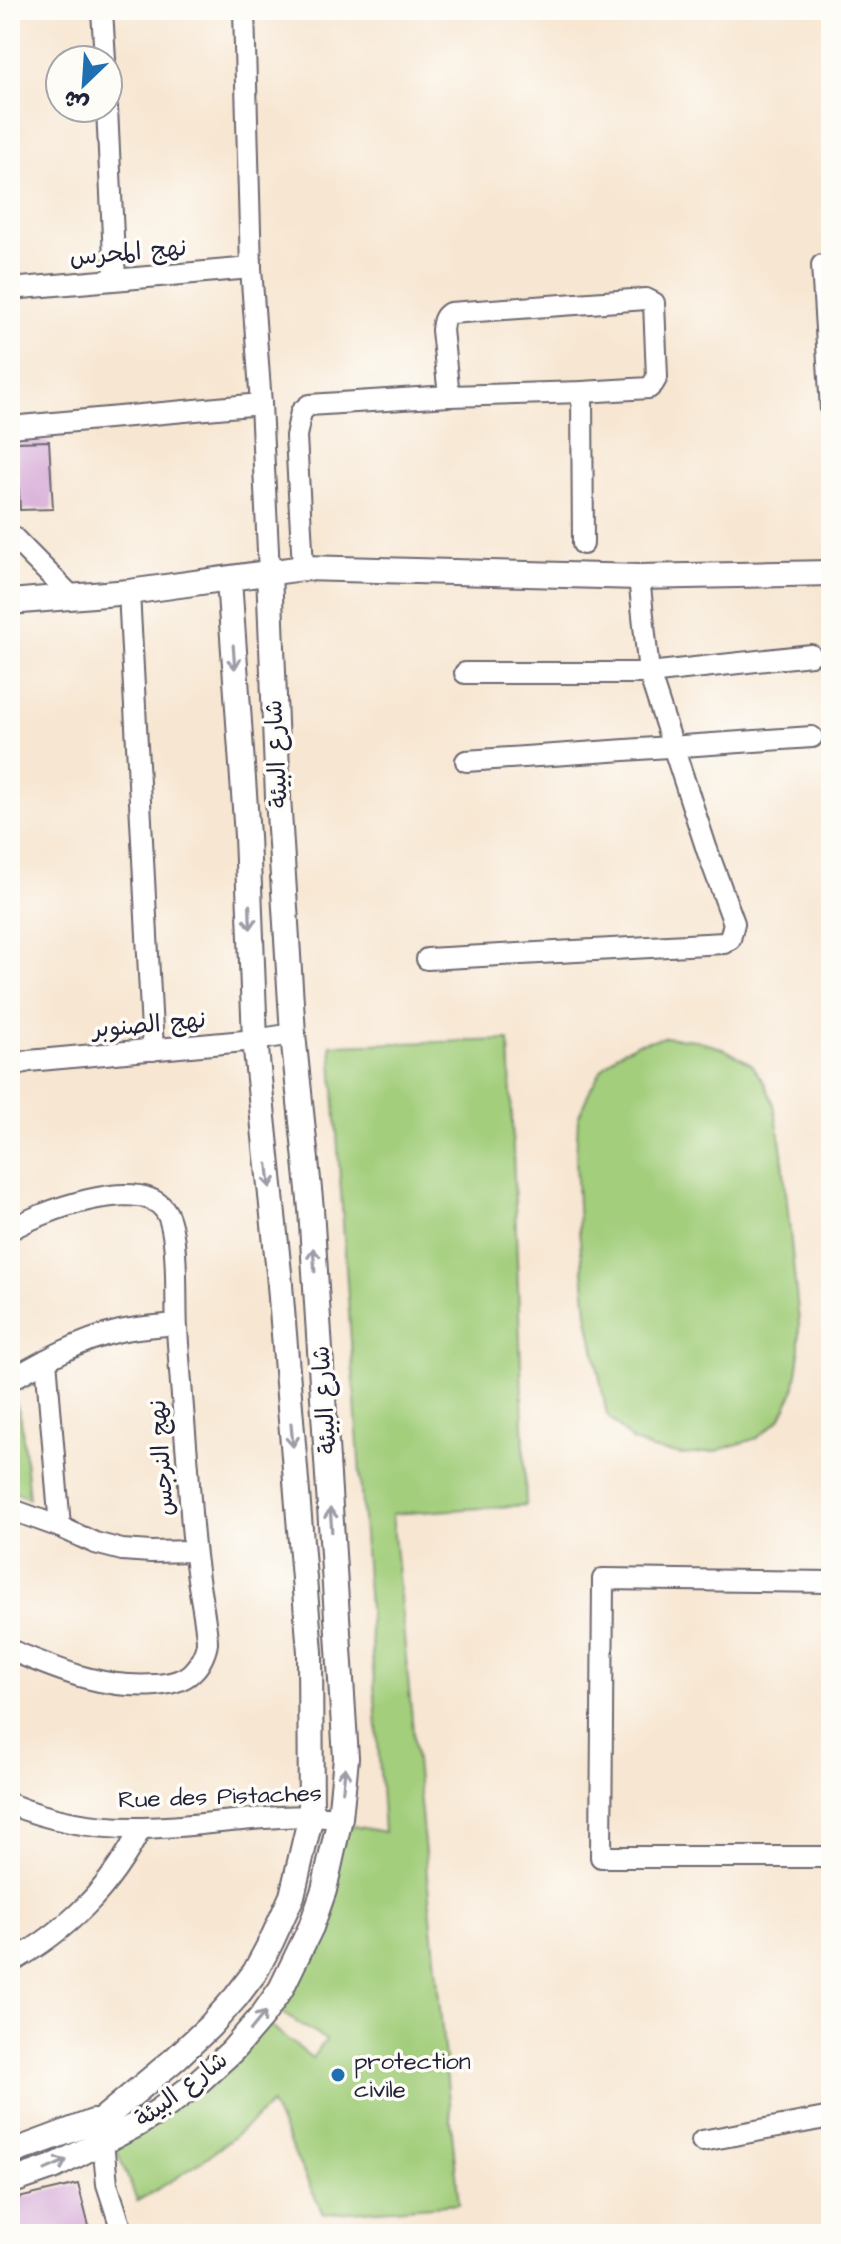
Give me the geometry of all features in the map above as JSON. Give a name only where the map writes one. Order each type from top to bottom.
[{"type":"street","points":[[102,10],[104,44]]},
{"type":"street","points":[[244,10],[251,268],[269,572]]},
{"type":"street","points":[[108,124],[115,279]]},
{"type":"street","points":[[822,265],[831,410]]},
{"type":"street","name":"نهج المحرس","points":[[10,289],[251,268]]},
{"type":"street","points":[[303,568],[296,436],[301,412],[309,405],[649,388],[657,377],[653,301],[646,299],[450,313],[443,320],[442,330],[449,396]]},
{"type":"street","points":[[582,392],[583,544]]},
{"type":"street","points":[[10,427],[261,404]]},
{"type":"street","points":[[10,534],[71,596]]},
{"type":"street","points":[[10,602],[190,585],[303,568],[639,577],[831,573]]},
{"type":"street","name":"شارع البيئة","points":[[10,2153],[102,2132],[159,2111],[197,2083],[232,2051],[281,1989],[311,1927],[327,1880],[340,1818],[346,1758],[312,1224],[293,1034],[278,797],[269,572]]},
{"type":"street","points":[[427,959],[724,943],[730,939],[734,923],[649,673],[639,577]]},
{"type":"street","name":"شارع البيئة","points":[[10,2182],[53,2167],[102,2132],[236,1997],[255,1972],[292,1896],[311,1815],[310,1652],[279,1273],[255,1040],[247,836],[229,580]]},
{"type":"street","points":[[129,592],[153,1050]]},
{"type":"street","points":[[465,673],[649,673],[811,655]]},
{"type":"street","points":[[466,761],[812,737]]},
{"type":"street","name":"نهج الصنوبر","points":[[10,1066],[29,1061],[293,1034]]},
{"type":"street","name":"نهج النرجس","points":[[10,1230],[26,1220],[87,1201],[136,1195],[153,1200],[164,1209],[171,1223],[194,1551],[207,1644],[196,1669],[185,1678],[167,1684],[140,1686],[111,1685],[75,1676],[10,1650]]},
{"type":"street","points":[[10,1380],[86,1341],[122,1330],[176,1324]]},
{"type":"street","points":[[46,1360],[60,1527]]},
{"type":"street","points":[[10,1509],[95,1543],[122,1550],[194,1551]]},
{"type":"street","points":[[831,1582],[603,1579],[601,1857],[831,1857]]},
{"type":"street","name":"Rue des Pistaches","points":[[10,1804],[29,1812],[82,1824],[141,1828],[311,1815],[340,1818]]},
{"type":"street","points":[[10,1963],[40,1946],[86,1908],[125,1860],[141,1828]]},
{"type":"street","points":[[702,2141],[831,2117]]},
{"type":"street","points":[[102,2132],[107,2184],[123,2234]]},
{"type":"green space","points":[[665,1037],[696,1040],[724,1049],[750,1063],[764,1082],[774,1104],[782,1152],[799,1322],[799,1361],[794,1391],[780,1419],[757,1438],[713,1452],[682,1455],[632,1441],[607,1415],[587,1312],[576,1158],[578,1118],[602,1069],[617,1054],[636,1044]]},
{"type":"green space","points":[[509,1040],[526,1505],[392,1514],[459,2204],[323,2214],[271,2104],[207,2157],[137,2201],[116,2148],[267,2023],[312,2058],[326,2040],[277,2010],[348,1825],[384,1832],[331,1045]]},
{"type":"green space","points":[[29,1380],[31,1386],[12,1391],[21,1419],[29,1498],[10,1490],[10,1386]]},
{"type":"building","points":[[49,441],[53,509],[20,510],[16,442]]},
{"type":"building","points":[[78,2184],[91,2234],[10,2234],[10,2200]]},
{"type":"place","name":"protection civile","points":[[338,2075]]}]
